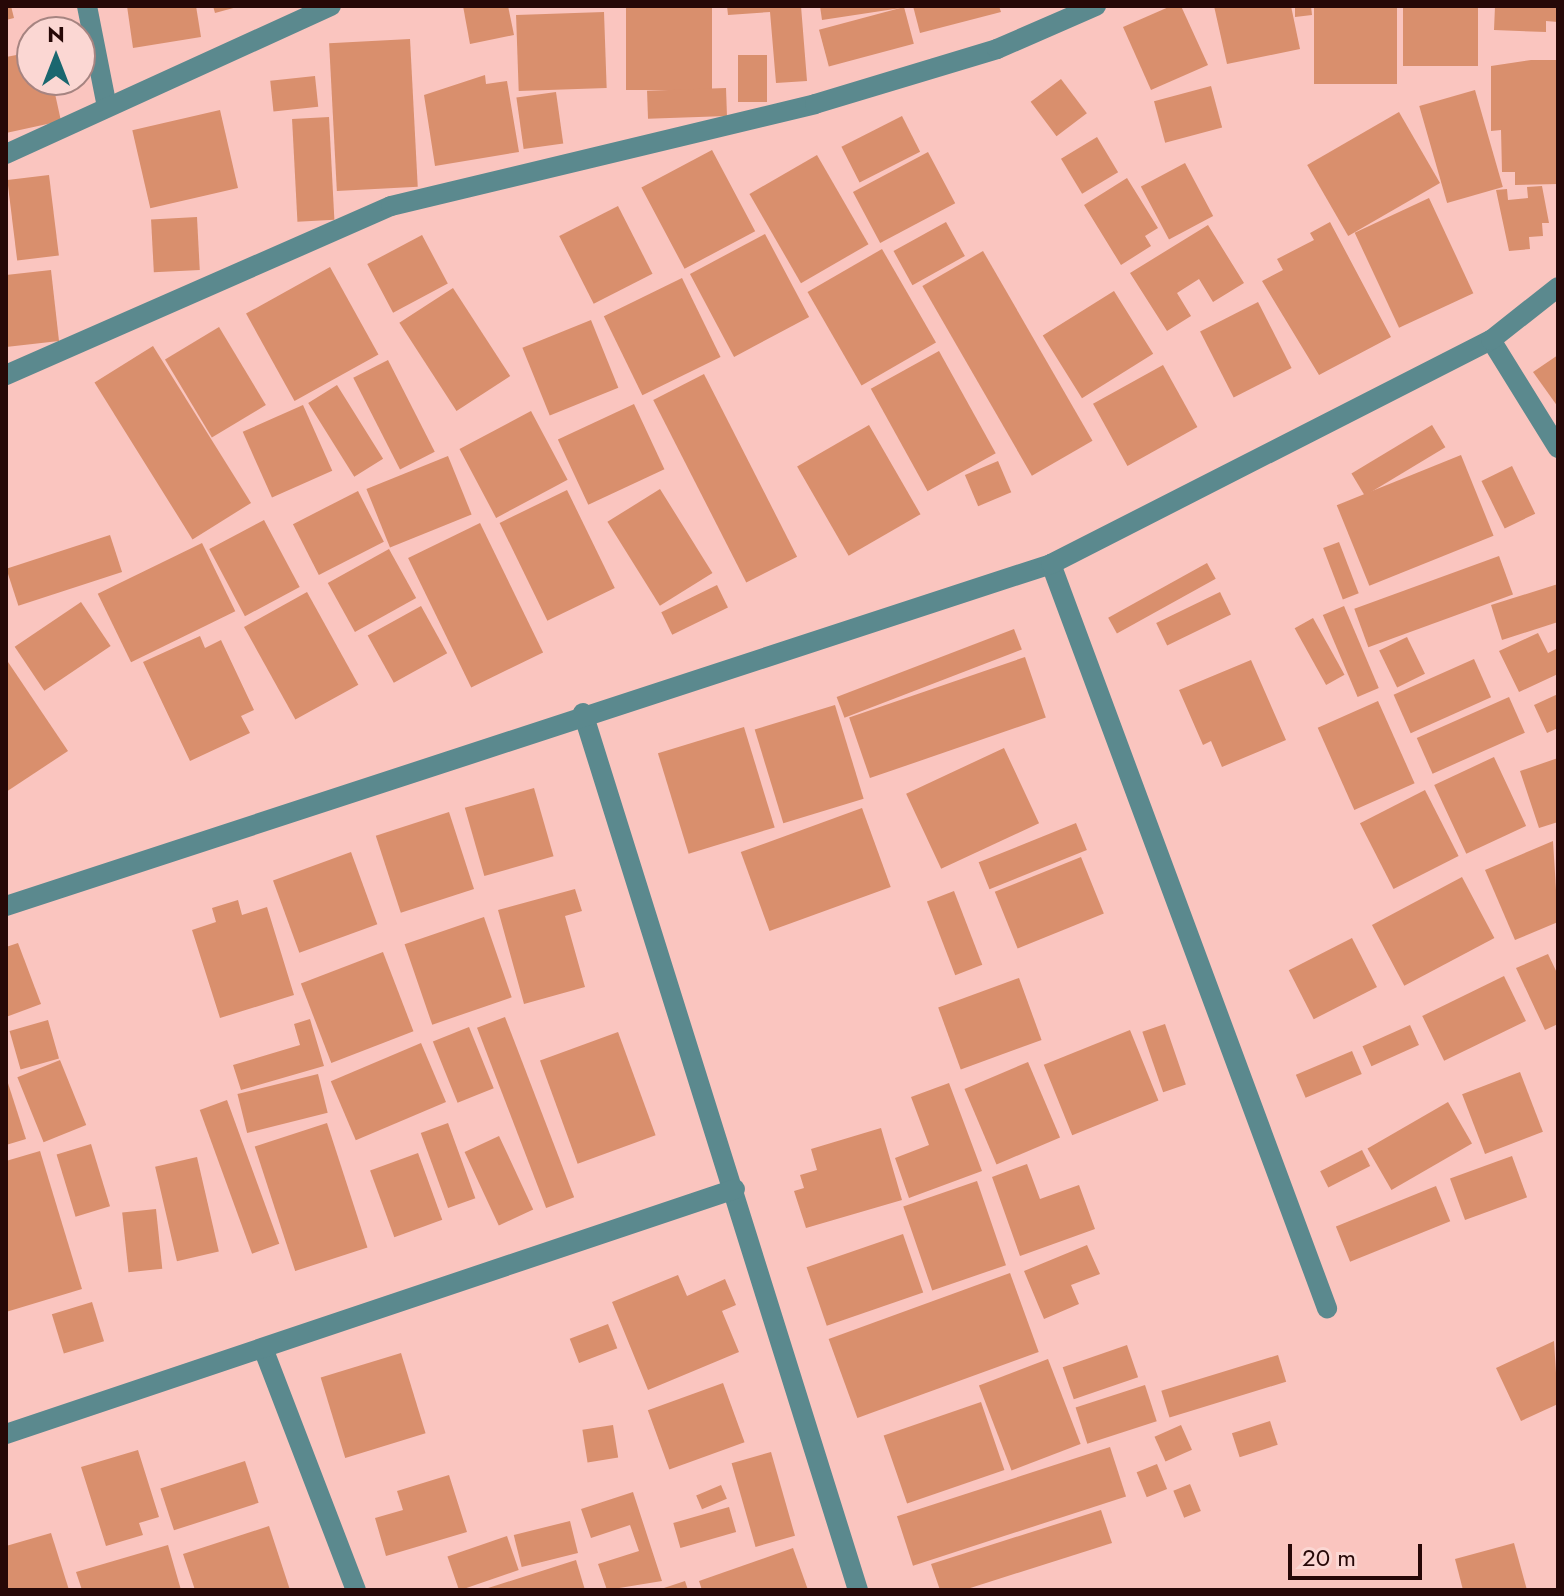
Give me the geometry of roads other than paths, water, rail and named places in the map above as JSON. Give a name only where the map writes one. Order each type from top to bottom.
[{"type":"street","points":[[87,6],[106,102]]},
{"type":"street","points":[[6,154],[106,102],[331,6]]},
{"type":"street","points":[[6,375],[391,206],[815,104],[997,49],[1096,6]]},
{"type":"street","points":[[6,906],[583,713],[1051,564],[1491,340],[1558,287]]},
{"type":"street","points":[[1491,340],[1558,448]]},
{"type":"street","points":[[1051,564],[1327,1308]]},
{"type":"street","points":[[583,713],[735,1189],[858,1590]]},
{"type":"street","points":[[6,1434],[735,1189]]},
{"type":"street","points":[[263,1348],[356,1590]]}]
